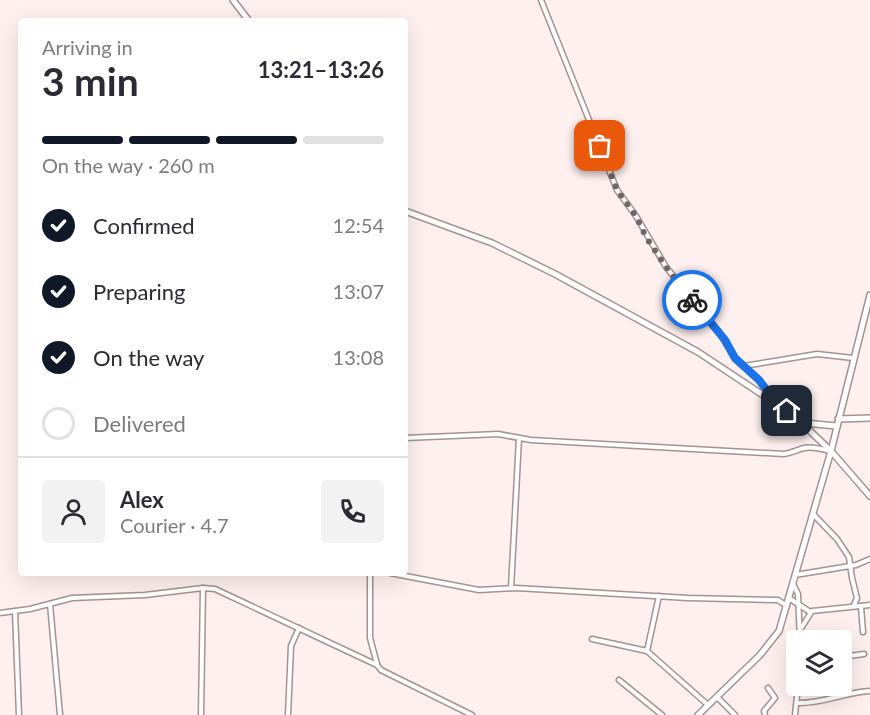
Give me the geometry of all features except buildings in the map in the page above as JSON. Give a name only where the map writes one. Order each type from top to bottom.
[{"type":"street","points":[[232,0],[247,18]]},
{"type":"street","points":[[541,0],[617,190],[636,216],[646,237],[666,267],[719,332],[735,358],[759,380],[777,404]]},
{"type":"street","points":[[408,212],[492,243],[663,332],[805,423],[870,495]]},
{"type":"street","points":[[698,715],[718,698],[779,631],[831,451],[853,358],[867,317],[870,295]]},
{"type":"street","points":[[743,366],[817,354],[853,358]]},
{"type":"street","points":[[838,419],[870,418]]},
{"type":"street","points":[[805,423],[836,426]]},
{"type":"street","points":[[408,438],[495,434],[519,438],[712,451],[784,454],[811,447],[831,451]]},
{"type":"street","points":[[511,588],[519,438]]},
{"type":"street","points":[[813,514],[843,546],[849,557],[857,598],[854,605]]},
{"type":"street","points":[[795,575],[850,566],[870,559]]},
{"type":"street","points":[[370,576],[370,638],[377,665],[381,670],[472,715]]},
{"type":"street","points":[[406,576],[479,590],[511,588],[778,600],[787,606]]},
{"type":"street","points":[[793,584],[798,591],[800,630]]},
{"type":"street","points":[[201,715],[203,588]]},
{"type":"street","points":[[0,613],[72,598],[214,589],[377,665]]},
{"type":"street","points":[[647,651],[659,596]]},
{"type":"street","points":[[789,598],[810,612]]},
{"type":"street","points":[[50,604],[60,715]]},
{"type":"street","points":[[800,630],[810,612],[818,609],[854,605],[861,608],[870,605]]},
{"type":"street","points":[[861,608],[863,632]]},
{"type":"street","points":[[15,611],[19,715]]},
{"type":"street","points":[[288,715],[291,646],[299,628]]},
{"type":"street","points":[[592,639],[647,651],[708,705]]},
{"type":"street","points":[[852,656],[864,654]]},
{"type":"street","points":[[619,680],[662,715]]},
{"type":"street","points":[[765,715],[764,711],[775,698],[768,688]]},
{"type":"street","points":[[797,704],[817,703],[870,691]]},
{"type":"street","points":[[795,715],[797,696]]},
{"type":"street","points":[[718,698],[735,715]]},
{"type":"way so far","points":[[600,146],[617,190],[636,216],[646,237],[666,267],[692,300]]},
{"type":"route","points":[[692,300],[725,340],[735,358],[759,380],[777,404],[787,411]]}]
